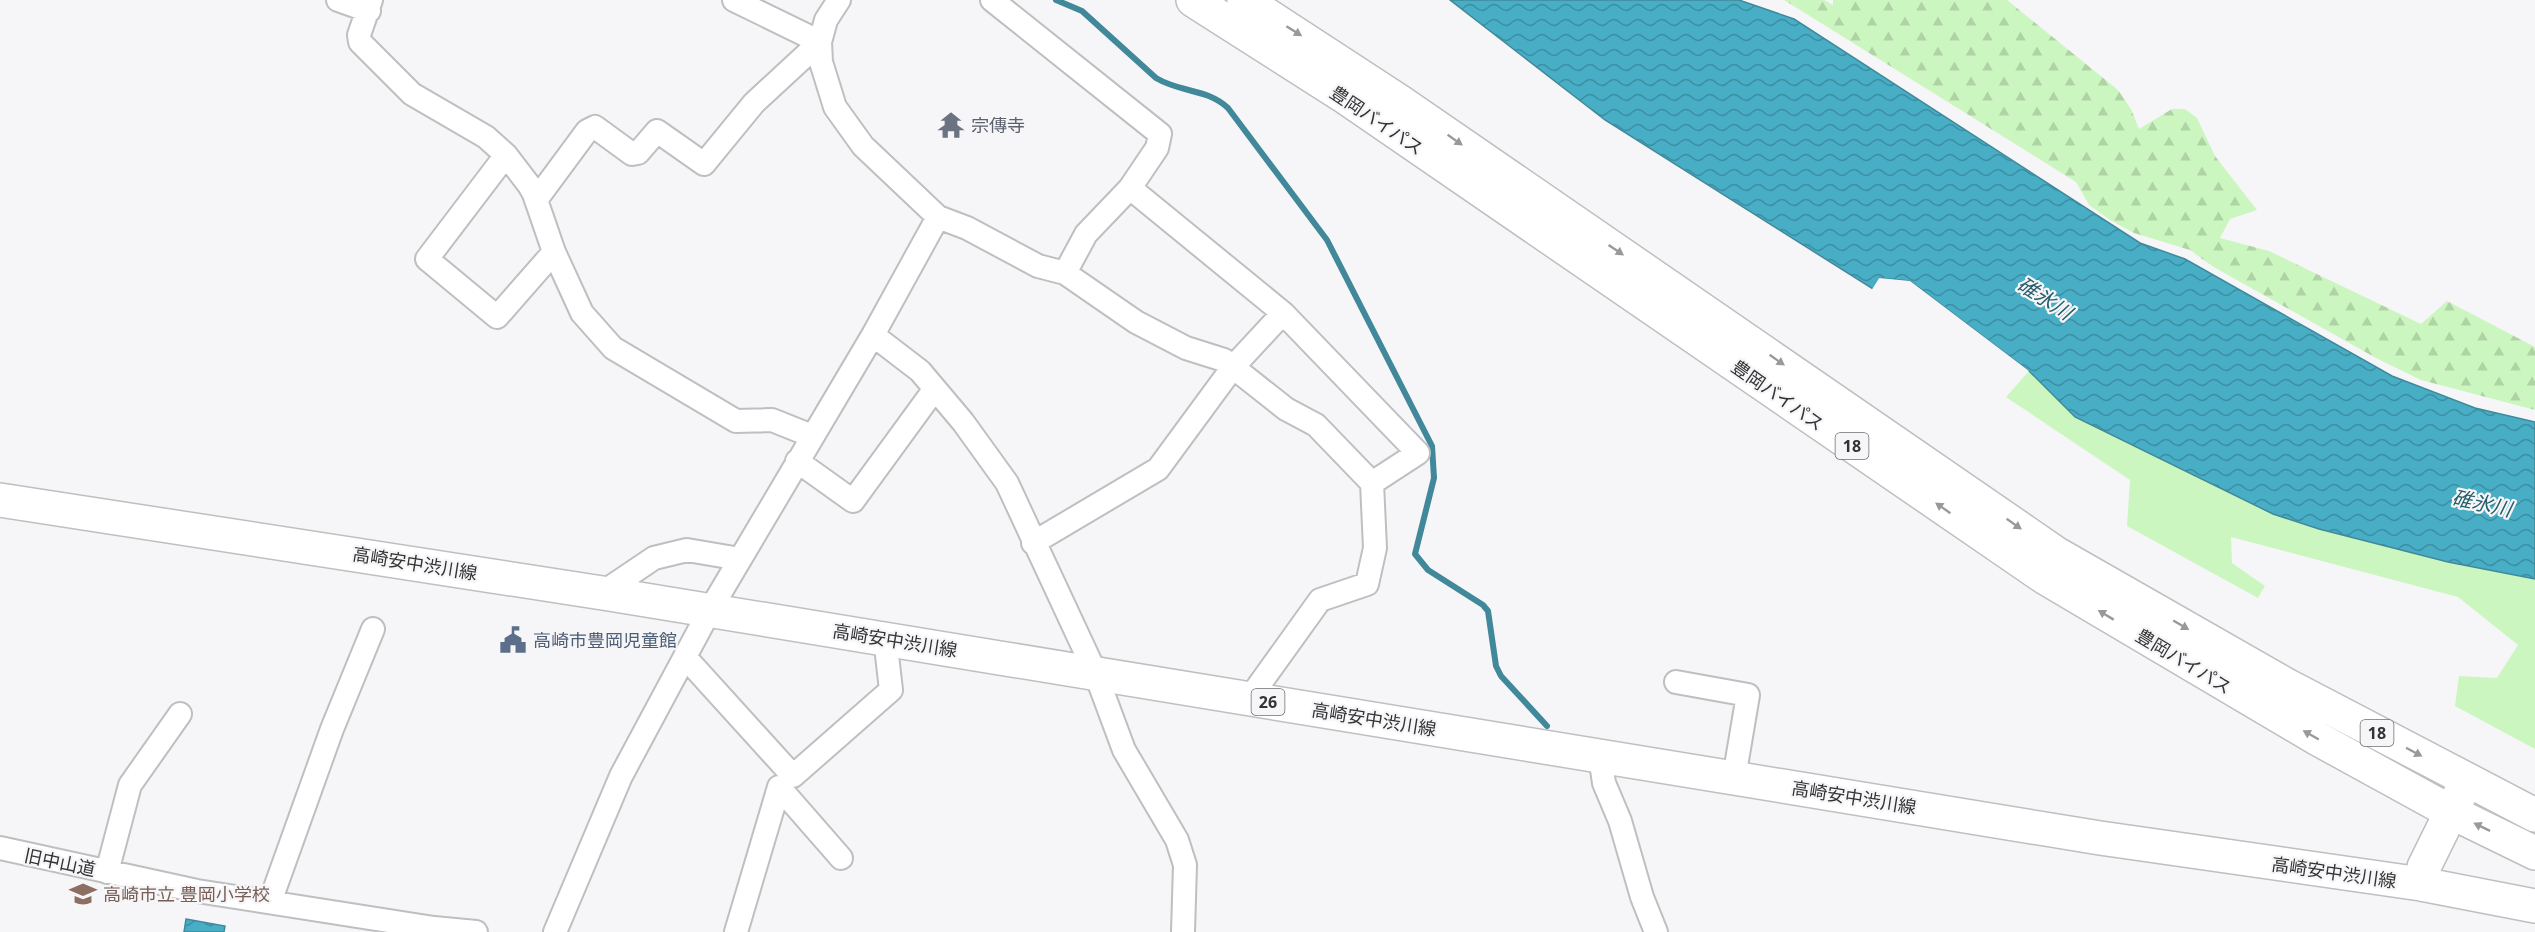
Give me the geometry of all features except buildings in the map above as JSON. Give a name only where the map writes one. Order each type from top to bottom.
[{"type":"main road","name":"豊岡バイパス","points":[[1193,0],[1352,102],[2044,578],[2228,688],[2451,812],[2535,853]]},
{"type":"main road","name":"豊岡バイパス","points":[[1244,0],[1408,108],[2057,554],[2288,686],[2535,815]]},
{"type":"main road","name":"高崎安中渋川線","points":[[0,500],[885,638],[2111,839],[2421,884],[2535,906]]},
{"type":"main road","points":[[2421,884],[2424,867],[2467,780]]},
{"type":"street","points":[[338,0],[370,6],[359,35],[360,42],[412,94],[486,137],[506,155],[529,185],[554,252],[582,313],[613,348],[736,422],[772,420],[812,436]]},
{"type":"street","points":[[734,0],[820,42]]},
{"type":"street","points":[[839,0],[826,20],[820,42],[821,62],[835,107],[863,146],[938,217],[967,228],[1038,266],[1065,273],[1136,322],[1186,348],[1224,360],[1286,409],[1316,425],[1372,483],[1375,548],[1367,584],[1320,600],[1249,699]]},
{"type":"street","points":[[992,0],[1160,134],[1157,148],[1130,188],[1086,234],[1065,273]]},
{"type":"street","points":[[536,201],[587,130],[595,127],[632,154],[638,153],[657,131],[704,164],[754,103],[812,46],[820,42]]},
{"type":"street","points":[[506,155],[427,259],[497,317],[554,252]]},
{"type":"street","points":[[1130,188],[1283,313],[1418,453],[1372,483]]},
{"type":"street","points":[[555,932],[621,776],[710,610],[873,335],[938,217]]},
{"type":"street","points":[[1033,543],[1158,470],[1233,367],[1283,313]]},
{"type":"street","points":[[873,335],[920,371],[963,422],[1007,483],[1095,672],[1124,750],[1177,840],[1185,866],[1183,932]]},
{"type":"street","points":[[797,461],[853,501],[934,390]]},
{"type":"street","points":[[602,593],[654,558],[687,550],[740,559]]},
{"type":"street","points":[[270,902],[332,729],[373,629]]},
{"type":"street","points":[[685,657],[793,776],[891,690],[885,638]]},
{"type":"street","points":[[1676,682],[1748,695],[1734,778]]},
{"type":"street","points":[[107,872],[130,785],[180,714]]},
{"type":"street","points":[[1600,756],[1604,783],[1620,821],[1642,897],[1656,932]]},
{"type":"street","points":[[736,932],[779,787],[841,858]]},
{"type":"street","name":"旧中山道","points":[[0,848],[197,891],[433,930],[476,932]]},
{"type":"green space","points":[[1784,0],[1824,0],[1833,5],[1833,0],[2007,0],[2118,90],[2131,109],[2139,129],[2172,109],[2185,109],[2197,118],[2215,156],[2257,210],[2230,219],[2220,238],[2269,251],[2421,324],[2447,301],[2535,347],[2535,410],[2421,380],[2376,358],[2212,266],[2190,250],[2134,233],[2110,220],[2089,205],[2076,182]]},
{"type":"green space","points":[[2029,371],[2075,417],[2273,514],[2319,529],[2448,562],[2535,579],[2535,749],[2455,706],[2459,676],[2497,678],[2518,645],[2458,597],[2231,537],[2232,563],[2265,586],[2258,598],[2127,526],[2130,480],[2006,397]]},
{"type":"water","name":"碓氷川","points":[[1450,0],[1739,0],[1794,19],[2140,243],[2185,259],[2392,376],[2475,408],[2535,422],[2535,579],[2448,562],[2319,529],[2273,514],[2075,417],[2029,371],[1910,281],[1879,278],[1873,289],[1605,120]]},
{"type":"water","points":[[186,919],[225,926],[224,932],[184,932]]},
{"type":"pier","points":[[1879,278],[1910,281],[2029,371],[2027,373],[1909,283],[1880,281],[1875,291],[1871,291]]},
{"type":"waterway","points":[[1056,0],[1082,11],[1156,78],[1211,97],[1228,108],[1327,240],[1432,446],[1434,478],[1415,554],[1428,570],[1483,605],[1488,611],[1496,666],[1501,676],[1547,726]]},
{"type":"place","name":"宗傳寺","points":[[951,125]]},
{"type":"place","name":"高崎市豊岡児童館","points":[[513,640]]},
{"type":"place","name":"高崎市立 豊岡小学校","points":[[83,894]]}]
